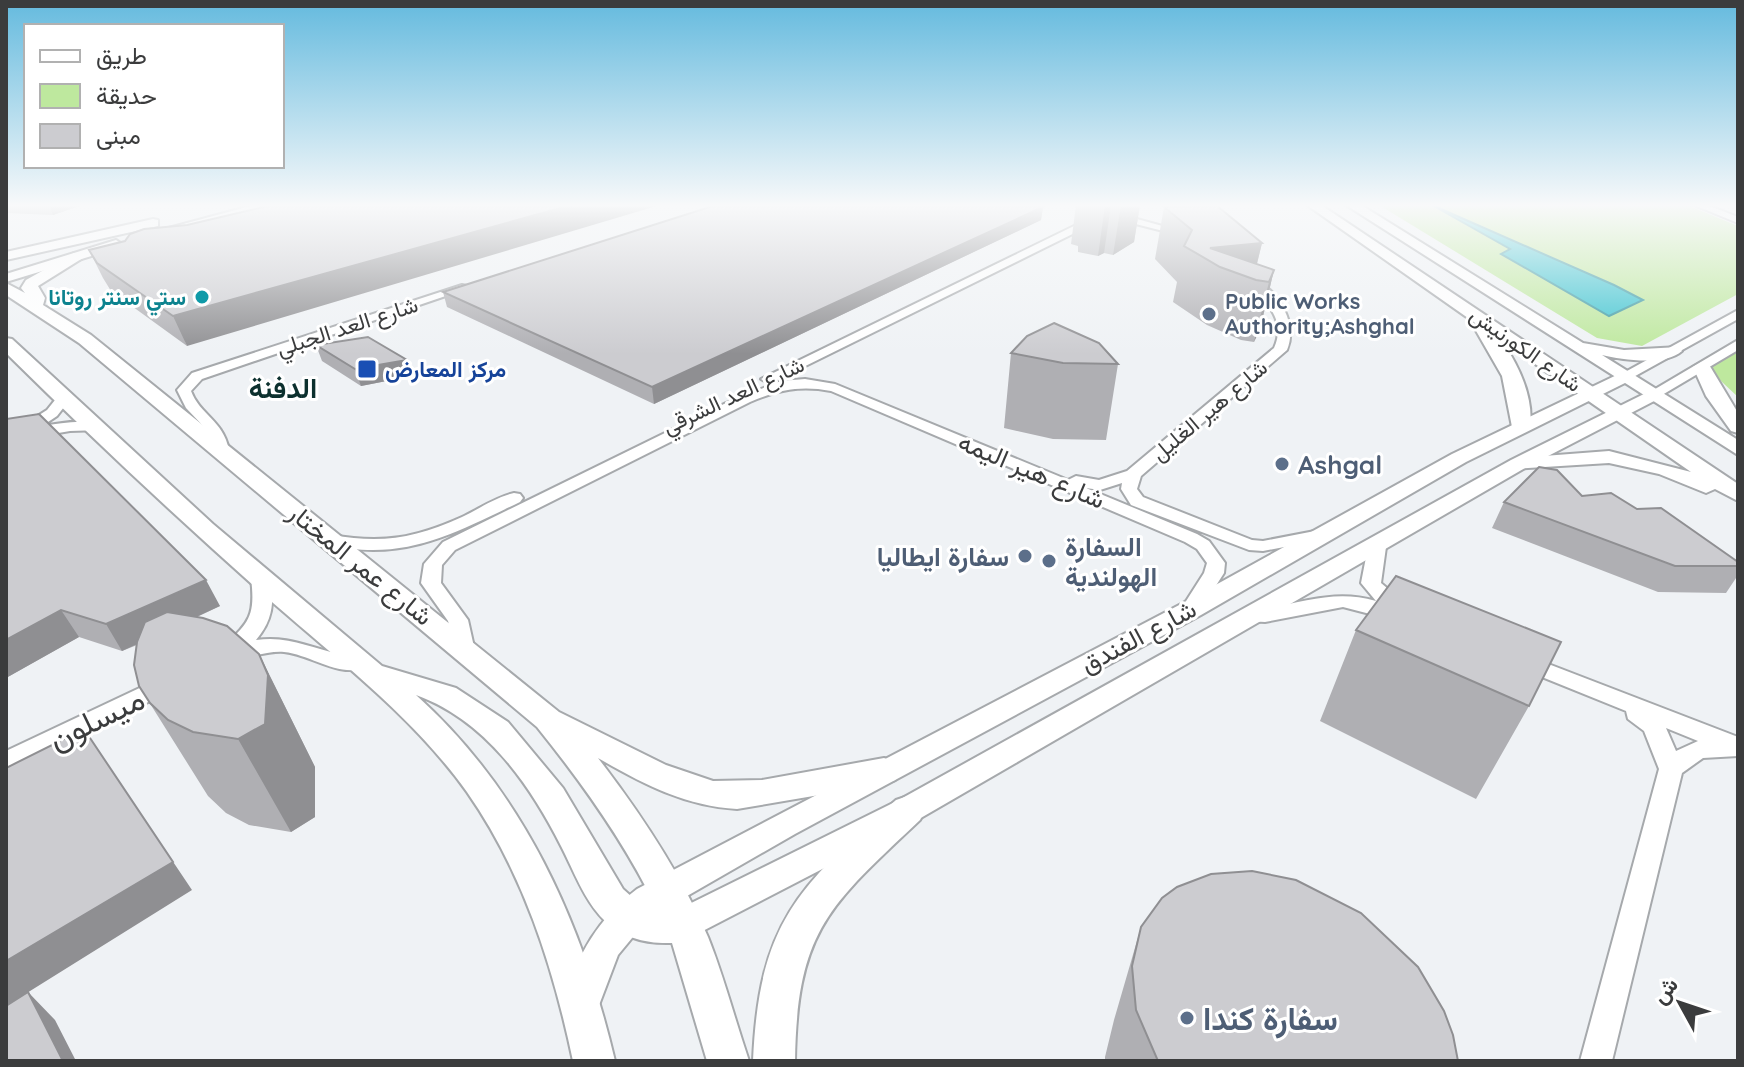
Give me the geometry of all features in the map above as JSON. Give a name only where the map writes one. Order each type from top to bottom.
[{"type":"main road","name":"شارع الكورنيش","points":[[1394,255],[1467,309],[1606,385],[1634,404],[1738,494]]},
{"type":"main road","points":[[1404,255],[1634,404],[1738,467]]},
{"type":"main road","name":"شارع الكورنيش","points":[[1431,255],[1568,341],[1606,385]]},
{"type":"main road","points":[[35,305],[37,298],[29,288],[31,283],[79,256]]},
{"type":"main road","name":"شارع عمر المختار","points":[[6,288],[85,339],[548,719],[602,787],[674,907],[728,1061]]},
{"type":"main road","points":[[6,303],[52,333],[119,387],[154,396]]},
{"type":"main road","points":[[1467,309],[1499,347],[1522,410],[1520,428]]},
{"type":"main road","points":[[1568,341],[1624,355],[1673,351]]},
{"type":"main road","points":[[6,343],[261,578],[364,668],[441,740],[477,781],[511,834],[550,909],[582,1002],[594,1061]]},
{"type":"main road","points":[[1702,367],[1711,388],[1738,427]]},
{"type":"main road","name":"شارع الكورنيش","points":[[1634,404],[1738,449]]},
{"type":"main road","points":[[1518,464],[1584,456],[1632,460],[1685,476],[1738,504]]},
{"type":"main road","points":[[364,668],[425,685],[450,696],[487,721],[527,765],[566,822],[606,895],[626,917],[651,926],[674,907]]},
{"type":"main road","points":[[548,719],[601,742],[655,774],[704,792],[752,793],[884,771]]},
{"type":"main road","points":[[774,1061],[778,984],[789,945],[818,898],[839,874],[908,810]]},
{"type":"street","points":[[6,266],[44,255]]},
{"type":"street","points":[[6,278],[83,255]]},
{"type":"street","name":"شارع العد الشرقي","points":[[332,540],[361,547],[390,548],[423,541],[1024,255]]},
{"type":"street","name":"شارع هير الغليل","points":[[1016,463],[1090,485],[1112,483],[1133,474],[1266,364],[1285,342],[1284,319],[1274,302],[1235,266]]},
{"type":"street","name":"شارع العد الجبلي","points":[[221,450],[214,426],[186,400],[184,390],[197,376],[475,284]]},
{"type":"street","name":"شارع الفندق","points":[[674,907],[884,771],[1738,314]]},
{"type":"street","name":"شارع الفندق","points":[[674,907],[908,810],[1377,547],[1518,464],[1702,367],[1738,344]]},
{"type":"street","points":[[829,350],[811,369],[814,375],[835,388]]},
{"type":"street","name":"شارع هير اليمه","points":[[770,388],[796,381],[835,388],[1203,545],[1216,563],[1214,573],[1191,609]]},
{"type":"street","name":"شارع العد الشرقي","points":[[464,647],[458,620],[431,583],[433,564],[449,546],[770,388]]},
{"type":"street","points":[[6,437],[43,419],[64,398]]},
{"type":"street","points":[[6,437],[70,426],[96,427]]},
{"type":"street","name":"شارع هير الغليل","points":[[1133,474],[1129,489],[1137,501],[1230,540],[1263,546],[1320,535]]},
{"type":"street","points":[[1254,616],[1299,611],[1333,601],[1354,601],[1414,618],[1388,600],[1371,583],[1377,547]]},
{"type":"street","name":"ميسلون","points":[[6,762],[229,653],[255,630],[262,618],[261,578]]},
{"type":"street","name":"ميسلون","points":[[229,653],[277,644],[299,648],[331,662],[364,668]]},
{"type":"street","points":[[1500,653],[1738,749]]},
{"type":"street","points":[[1612,696],[1654,726],[1671,769]]},
{"type":"street","points":[[1596,1061],[1671,769],[1689,751],[1699,747],[1738,749]]},
{"type":"street","points":[[582,1002],[588,976],[598,954],[626,917]]},
{"type":"green space","points":[[1461,255],[1738,255],[1738,294],[1642,346],[1597,338]]},
{"type":"green space","points":[[1738,348],[1738,397],[1706,367]]},
{"type":"water","points":[[1502,255],[1545,255],[1643,300],[1609,316]]},
{"type":"building","points":[[92,255],[392,255],[173,316],[97,263]]},
{"type":"building","points":[[560,255],[939,255],[652,387],[443,292]]},
{"type":"building","points":[[1199,255],[1230,255],[1274,270],[1269,282],[1220,267]]},
{"type":"building","points":[[1054,323],[1099,343],[1118,364],[1063,363],[1011,353],[1027,336]]},
{"type":"building","points":[[368,337],[407,360],[355,369],[316,345]]},
{"type":"building","points":[[39,414],[206,580],[106,624],[61,610],[6,640],[6,419]]},
{"type":"building","points":[[1539,467],[1557,470],[1582,496],[1611,493],[1637,509],[1661,508],[1738,562],[1738,566],[1675,566],[1504,502]]},
{"type":"building","points":[[1396,576],[1561,642],[1529,706],[1356,630]]},
{"type":"building","points":[[167,612],[227,626],[259,654],[268,675],[265,724],[238,739],[193,732],[168,720],[150,703],[139,686],[134,665],[137,642],[145,622]]},
{"type":"building","points":[[84,729],[173,862],[6,961],[6,768]]},
{"type":"building","points":[[1252,871],[1296,880],[1361,913],[1418,967],[1444,1011],[1458,1061],[1158,1061],[1136,1010],[1132,966],[1141,927],[1162,898],[1177,887],[1211,874]]},
{"type":"building","points":[[28,992],[63,1061],[6,1061],[6,1006]]},
{"type":"place","name":"ستي سنتر روتانا","points":[[202,297]]},
{"type":"place","name":"Public Works Authority;Ashghal","points":[[1209,314]]},
{"type":"place","name":"مركز المعارض","points":[[367,369]]},
{"type":"place","name":"Ashgal","points":[[1282,464]]},
{"type":"place","name":"سفارة ايطاليا","points":[[1025,556]]},
{"type":"place","name":"السفارة الهولندية","points":[[1049,561]]},
{"type":"place","name":"سفارة كندا","points":[[1187,1018]]},
{"type":"district","name":"الدفنة","points":[[283,387]]}]
